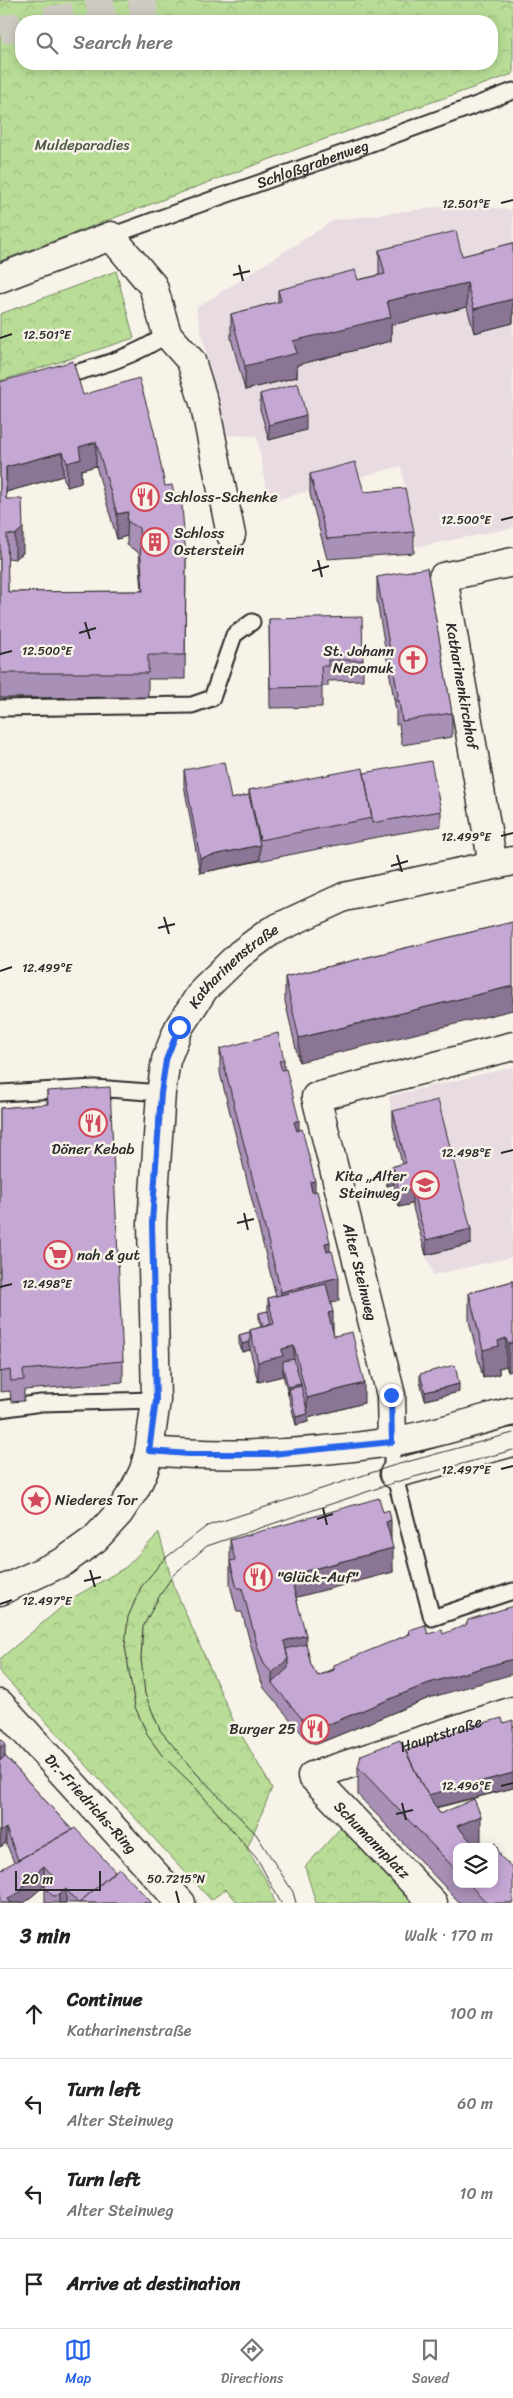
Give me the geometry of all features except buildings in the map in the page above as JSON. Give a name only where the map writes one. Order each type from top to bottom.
[{"type":"street","name":"Schloßgrabenweg","points":[[0,278],[111,236]]},
{"type":"street","points":[[111,236],[153,286],[167,334],[192,361],[205,406],[231,535]]},
{"type":"street","name":"Katharinenkirchhof","points":[[503,863],[443,577],[513,562]]},
{"type":"street","name":"Katharinenstraße","points":[[0,1591],[63,1562],[95,1539],[119,1513],[135,1490],[149,1451],[156,1400],[152,1223],[161,1093],[166,1060],[179,1027],[204,989],[240,954],[271,931],[344,898],[503,863]]},
{"type":"street","name":"Alter Steinweg","points":[[392,1442],[391,1395],[316,1097],[513,1046]]},
{"type":"street","points":[[149,1451],[189,1454],[272,1454],[392,1442],[513,1411]]},
{"type":"street","points":[[394,1474],[513,1442]]},
{"type":"street","name":"Dr.-Friedrichs-Ring","points":[[0,1704],[181,1903]]},
{"type":"street","name":"Hauptstraße","points":[[312,1776],[513,1711]]},
{"type":"street","name":"Schumannplatz","points":[[312,1776],[432,1903]]},
{"type":"lane","name":"Schloßgrabenweg","points":[[111,236],[258,182],[424,126],[513,91]]},
{"type":"lane","points":[[47,381],[122,360],[150,346],[167,334]]},
{"type":"lane","points":[[0,708],[192,705],[212,698],[234,636],[252,622]]},
{"type":"lane","points":[[0,1093],[95,1088],[161,1093]]},
{"type":"lane","points":[[0,1409],[41,1403],[156,1400]]},
{"type":"lane","name":"Alter Steinweg","points":[[392,1442],[394,1474],[432,1618],[513,1591]]},
{"type":"shaded area","points":[[463,204],[513,210],[513,528],[417,547],[401,466],[268,502],[257,436],[224,435],[196,308],[334,220]]},
{"type":"shaded area","points":[[513,1067],[513,1257],[433,1275],[426,1255],[393,1126],[389,1096]]},
{"type":"green space","name":"Muldeparadies","points":[[0,0],[513,0],[513,74],[305,146],[0,261]]},
{"type":"green space","points":[[116,271],[134,338],[0,381],[0,314]]},
{"type":"green space","points":[[159,1533],[173,1585],[234,1722],[272,1788],[247,1849],[268,1883],[275,1903],[238,1903],[226,1889],[211,1900],[0,1672],[0,1659],[71,1599],[126,1567]]},
{"type":"green space","points":[[346,1822],[414,1903],[316,1903],[305,1867]]},
{"type":"tunnel","points":[[80,15],[165,0]]},
{"type":"tunnel","points":[[0,30],[15,27]]},
{"type":"tram line","points":[[281,1903],[258,1860],[194,1786],[161,1754],[148,1736],[135,1707],[125,1646],[128,1617],[141,1587],[164,1559],[207,1526],[392,1466],[513,1433]]},
{"type":"tram line","points":[[296,1903],[293,1892],[256,1834],[193,1770],[160,1730],[145,1694],[141,1658],[143,1627],[173,1575],[207,1546],[396,1482],[513,1450]]},
{"type":"place","name":"Schloss-Schenke","points":[[145,497]]},
{"type":"place","name":"Schloss Osterstein","points":[[155,542]]},
{"type":"place","name":"St. Johann Nepomuk","points":[[413,660]]},
{"type":"place","name":"Döner Kebab","points":[[93,1123]]},
{"type":"place","name":"Kita „Alter Steinweg“","points":[[425,1185]]},
{"type":"place","name":"nah & gut","points":[[58,1255]]},
{"type":"place","name":"Niederes Tor","points":[[36,1500]]},
{"type":"place","name":"\"Glück-Auf\"","points":[[258,1577]]},
{"type":"place","name":"Burger 25","points":[[315,1729]]},
{"type":"route","points":[[179,1027],[166,1060],[161,1093],[152,1223],[156,1400],[149,1451],[189,1454],[272,1454],[392,1442],[391,1395]]}]
